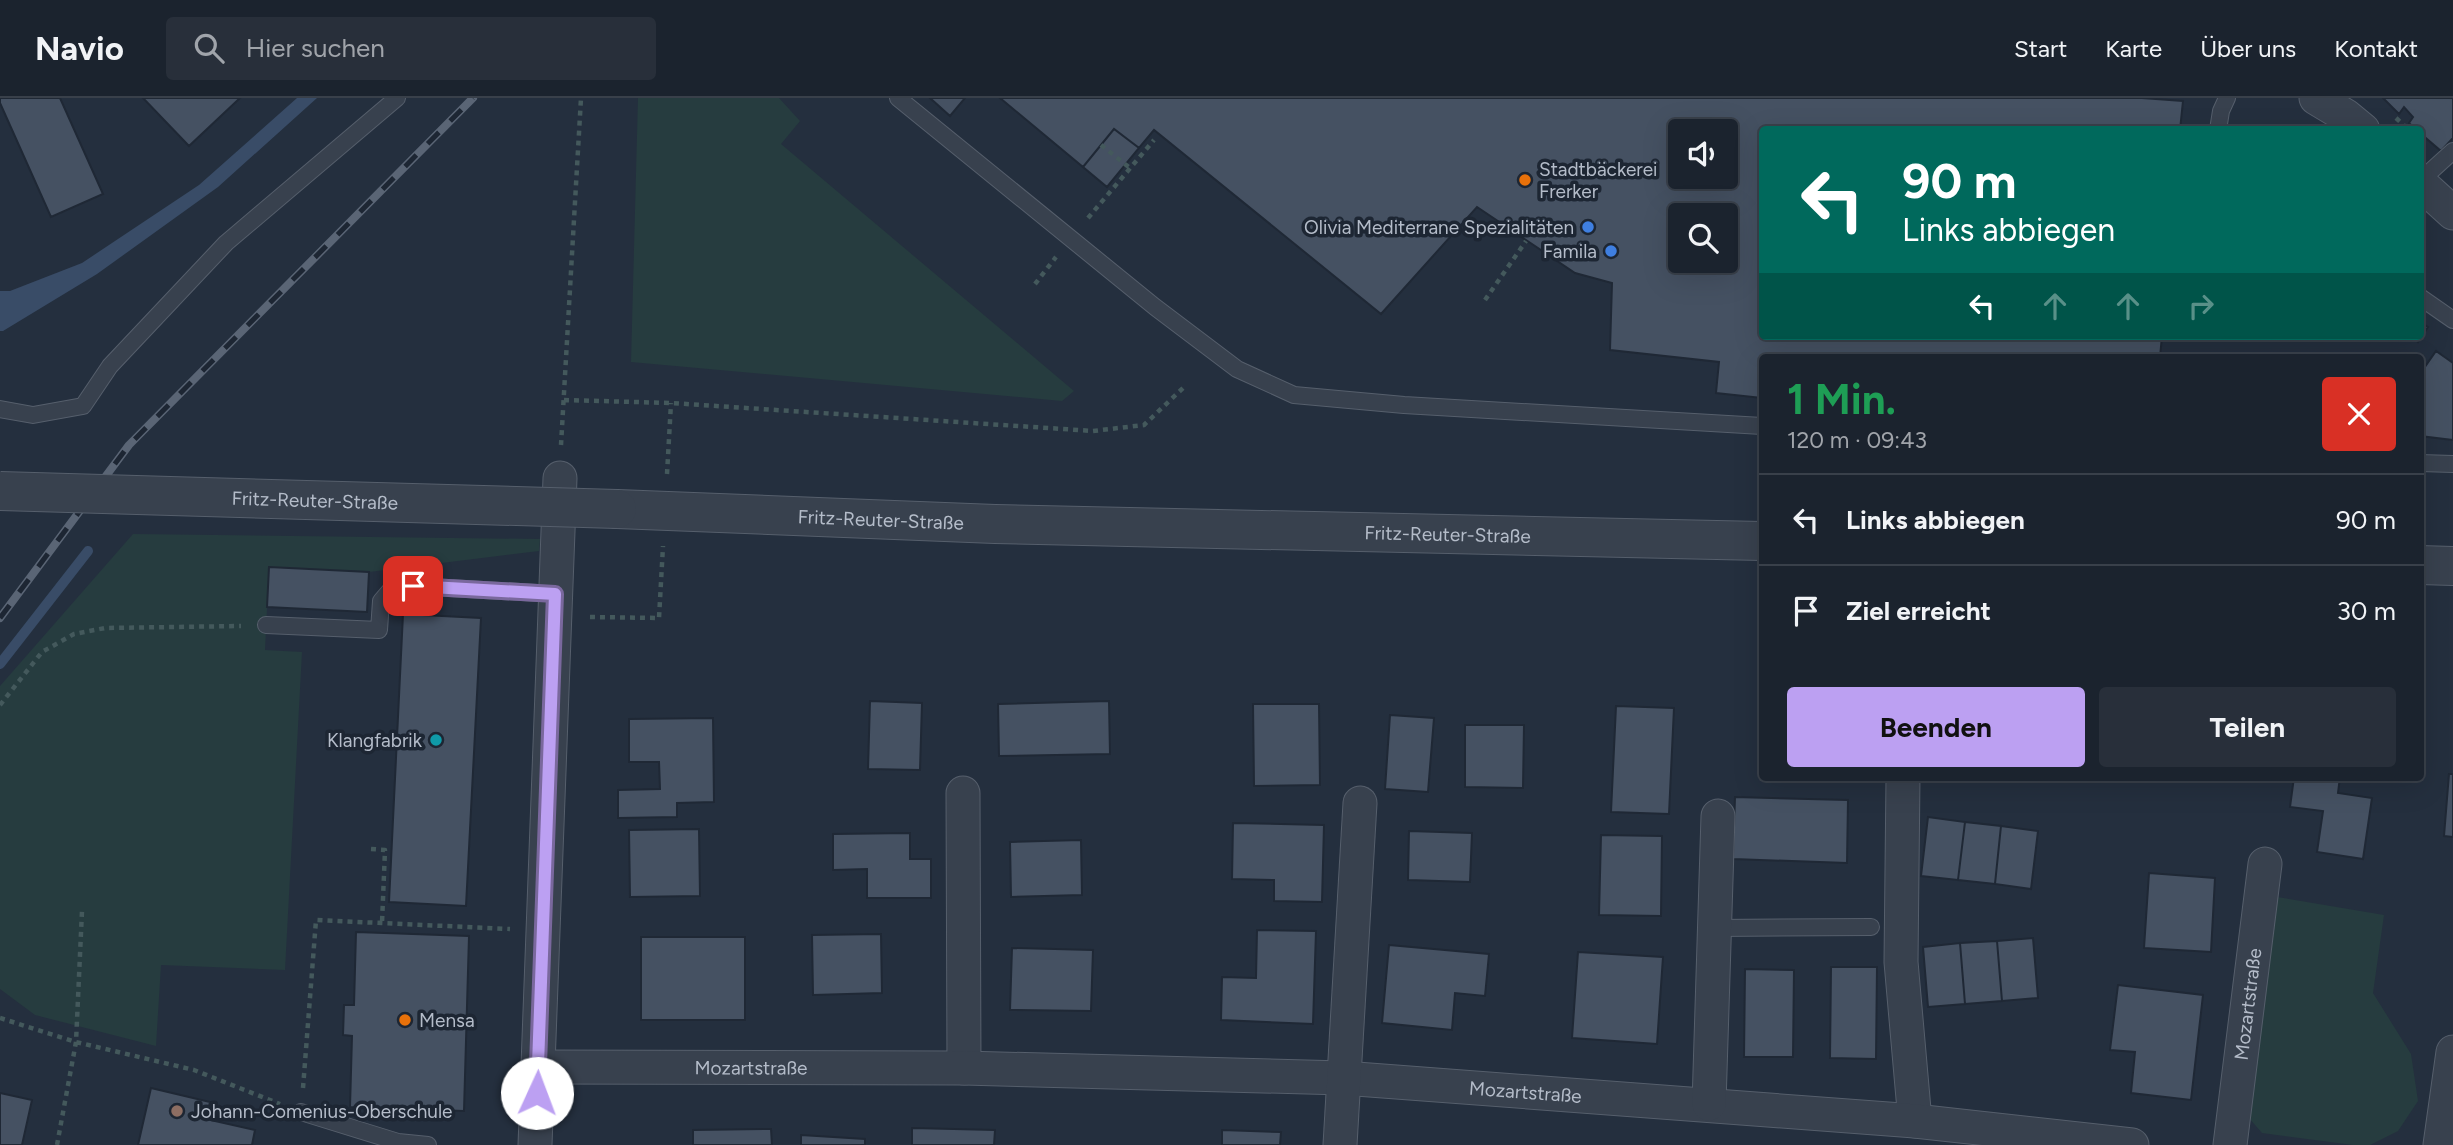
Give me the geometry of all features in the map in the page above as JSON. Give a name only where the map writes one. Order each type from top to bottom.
[{"type":"street","points":[[2316,98],[2358,126]]},
{"type":"street","points":[[2424,186],[2453,213]]},
{"type":"street","points":[[535,1145],[559,478]]},
{"type":"street","name":"Fritz-Reuter-Straße","points":[[0,491],[665,510],[995,524],[1759,541]]},
{"type":"street","points":[[2424,565],[2453,566]]},
{"type":"street","points":[[1903,781],[1901,962],[1906,1129]]},
{"type":"street","points":[[963,793],[964,1068]]},
{"type":"street","points":[[1340,1145],[1360,803]]},
{"type":"street","points":[[1709,1104],[1718,816]]},
{"type":"street","name":"Mozartstraße","points":[[2230,1145],[2264,864]]},
{"type":"street","points":[[2440,1145],[2453,1052]]},
{"type":"street","name":"Mozartstraße","points":[[537,1067],[964,1068],[1343,1078],[1709,1104],[1906,1129],[2132,1145]]},
{"type":"lane","points":[[0,409],[33,415],[83,406],[110,366],[226,243],[397,98]]},
{"type":"lane","points":[[898,98],[1145,299],[1237,369],[1294,395],[1404,405],[1759,426]]},
{"type":"lane","points":[[2219,126],[2227,98]]},
{"type":"lane","points":[[2424,178],[2453,151]]},
{"type":"lane","points":[[2424,300],[2453,320]]},
{"type":"lane","points":[[2424,463],[2453,464]]},
{"type":"lane","points":[[267,625],[379,630],[381,601],[393,587],[413,586],[554,605]]},
{"type":"lane","points":[[1715,928],[1871,927]]},
{"type":"lane","points":[[301,1112],[398,1142],[428,1145]]},
{"type":"path","points":[[559,478],[581,98]]},
{"type":"path","points":[[1035,284],[1070,238],[1154,140]]},
{"type":"path","points":[[1101,145],[1130,168]]},
{"type":"path","points":[[1485,300],[1526,241]]},
{"type":"path","points":[[564,400],[671,403],[1093,431],[1144,425],[1183,387]]},
{"type":"path","points":[[554,605],[659,618],[671,403]]},
{"type":"path","points":[[0,705],[41,653],[74,634],[105,628],[267,625]]},
{"type":"path","points":[[372,849],[385,850],[382,923]]},
{"type":"path","points":[[57,1145],[76,1042],[82,911]]},
{"type":"path","points":[[0,1017],[76,1042],[194,1070],[301,1112],[316,920],[543,930]]},
{"type":"green space","points":[[638,98],[779,98],[800,121],[781,144],[1074,391],[1062,401],[631,362]]},
{"type":"green space","points":[[133,534],[540,539],[539,551],[369,572],[269,567],[265,650],[302,652],[285,970],[161,965],[156,1046],[35,1015],[0,989],[0,686]]},
{"type":"green space","points":[[2271,896],[2384,915],[2373,993],[2411,1054],[2418,1101],[2398,1131],[2370,1145],[2262,1133],[2242,1110]]},
{"type":"water","points":[[297,98],[317,98],[218,187],[97,274],[0,331],[0,291],[10,291],[82,263],[199,185]]},
{"type":"building","points":[[0,98],[60,98],[103,194],[51,217]]},
{"type":"building","points":[[143,98],[240,98],[189,146]]},
{"type":"building","points":[[930,98],[965,98],[950,116]]},
{"type":"building","name":"Famila","points":[[1000,98],[2142,98],[2183,101],[2180,126],[1759,126],[1759,340],[2162,340],[2160,354],[1759,354],[1759,398],[1716,393],[1719,362],[1610,350],[1612,283],[1575,273],[1477,207],[1381,314],[1154,130],[1139,148],[1114,129],[1083,167]]},
{"type":"building","points":[[2383,98],[2453,98],[2453,138],[2441,151],[2424,136],[2424,126],[2412,126],[2409,123],[2413,117],[2404,107],[2399,114]]},
{"type":"building","points":[[1114,129],[1139,148],[1107,187],[1083,167]]},
{"type":"building","points":[[2436,351],[2453,363],[2453,440],[2424,436],[2424,368]]},
{"type":"building","points":[[269,567],[369,572],[367,612],[267,607]]},
{"type":"building","name":"Klangfabrik","points":[[403,614],[481,618],[466,906],[389,902]]},
{"type":"building","points":[[870,701],[922,703],[920,770],[868,769]]},
{"type":"building","points":[[1109,701],[1110,754],[999,756],[998,704]]},
{"type":"building","points":[[1253,704],[1319,704],[1320,785],[1254,786]]},
{"type":"building","points":[[1616,706],[1674,708],[1669,814],[1611,812]]},
{"type":"building","points":[[1390,715],[1434,718],[1428,792],[1385,789]]},
{"type":"building","points":[[713,718],[714,802],[677,803],[677,817],[618,818],[618,790],[660,789],[659,762],[629,762],[629,719]]},
{"type":"building","points":[[1465,725],[1524,725],[1523,788],[1465,787]]},
{"type":"building","points":[[2449,774],[2453,774],[2453,837],[2444,836]]},
{"type":"building","points":[[2293,781],[2340,781],[2338,793],[2372,798],[2363,859],[2317,852],[2323,811],[2290,807]]},
{"type":"building","points":[[1735,797],[1848,800],[1847,863],[1733,859]]},
{"type":"building","points":[[1928,817],[1965,822],[1958,880],[1921,876]]},
{"type":"building","points":[[1965,822],[2001,826],[1995,884],[1958,880]]},
{"type":"building","points":[[1233,823],[1324,825],[1322,902],[1274,901],[1274,880],[1232,879]]},
{"type":"building","points":[[2001,826],[2038,831],[2031,889],[1995,884]]},
{"type":"building","points":[[699,829],[700,896],[630,897],[629,830]]},
{"type":"building","points":[[1409,831],[1472,833],[1470,882],[1408,880]]},
{"type":"building","points":[[910,833],[910,859],[931,859],[931,898],[867,898],[867,869],[833,870],[833,834]]},
{"type":"building","points":[[1601,835],[1662,836],[1661,916],[1599,915]]},
{"type":"building","points":[[1081,840],[1082,895],[1011,897],[1010,842]]},
{"type":"building","points":[[2149,873],[2215,878],[2211,952],[2144,948]]},
{"type":"building","points":[[1257,930],[1316,931],[1313,1024],[1221,1020],[1222,977],[1256,978]]},
{"type":"building","name":"Mensa","points":[[356,932],[469,936],[464,1111],[350,1107],[352,1036],[343,1035],[344,1005],[354,1005]]},
{"type":"building","points":[[881,934],[882,993],[813,995],[812,935]]},
{"type":"building","points":[[641,937],[745,937],[745,1020],[641,1020]]},
{"type":"building","points":[[2033,938],[2038,998],[2002,1001],[1997,941]]},
{"type":"building","points":[[1997,941],[2002,1001],[1965,1004],[1960,943]]},
{"type":"building","points":[[1960,943],[1965,1004],[1928,1007],[1923,947]]},
{"type":"building","points":[[1389,945],[1489,954],[1485,996],[1455,993],[1452,1030],[1382,1023]]},
{"type":"building","points":[[1012,948],[1093,950],[1091,1011],[1010,1010]]},
{"type":"building","points":[[1578,952],[1663,957],[1657,1044],[1572,1038]]},
{"type":"building","points":[[1831,967],[1877,967],[1876,1059],[1830,1058]]},
{"type":"building","points":[[1745,969],[1794,970],[1793,1057],[1744,1057]]},
{"type":"building","points":[[2118,985],[2203,995],[2191,1100],[2131,1093],[2135,1052],[2110,1050]]},
{"type":"building","name":"Johann-Comenius-Oberschule","points":[[151,1088],[210,1102],[206,1119],[255,1130],[252,1145],[138,1145]]},
{"type":"building","points":[[0,1093],[32,1100],[22,1145],[0,1145]]},
{"type":"building","points":[[912,1128],[995,1130],[994,1145],[912,1145]]},
{"type":"building","points":[[771,1129],[772,1145],[693,1145],[693,1130]]},
{"type":"building","points":[[1222,1130],[1281,1132],[1280,1145],[1222,1145]]},
{"type":"building","points":[[801,1135],[865,1139],[865,1145],[801,1145]]},
{"type":"waterway","points":[[0,664],[88,551]]},
{"type":"railway","points":[[0,618],[129,445],[473,98]]},
{"type":"place","name":"Stadtbäckerei Frerker","points":[[1525,180]]},
{"type":"place","name":"Olivia Mediterrane Spezialitäten","points":[[1588,227]]},
{"type":"place","name":"Famila","points":[[1611,251]]},
{"type":"place","name":"Klangfabrik","points":[[436,740]]},
{"type":"place","name":"Mensa","points":[[405,1020]]},
{"type":"place","name":"Johann-Comenius-Oberschule","points":[[177,1111]]},
{"type":"route","points":[[413,586],[555,594],[537,1093]]}]
